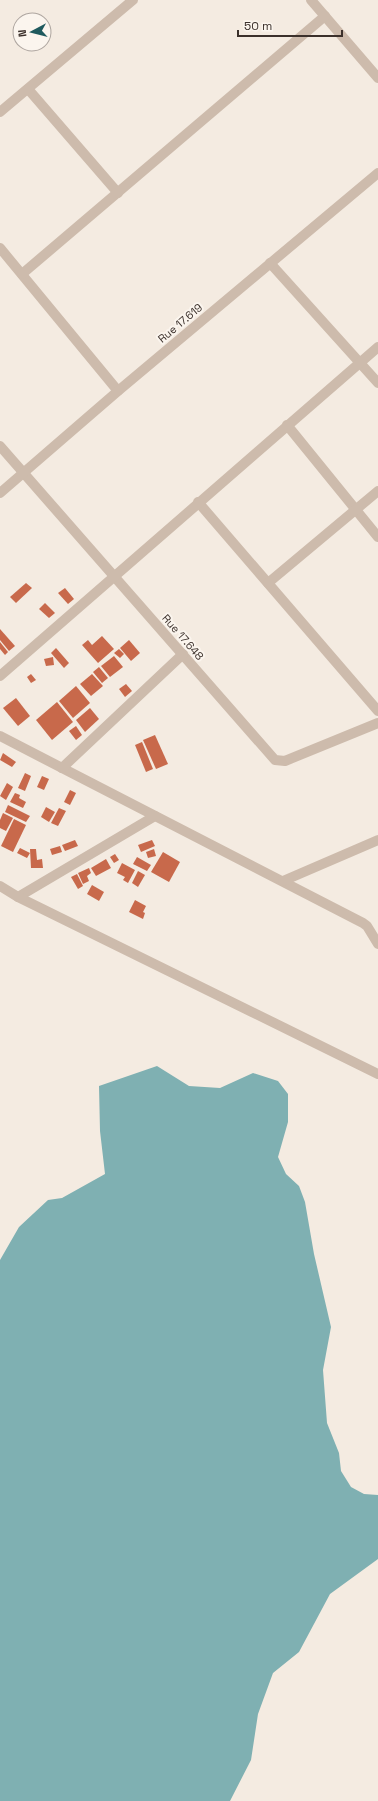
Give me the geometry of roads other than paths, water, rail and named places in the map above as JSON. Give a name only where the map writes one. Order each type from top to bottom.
[{"type":"street","points":[[0,112],[133,0]]},
{"type":"street","points":[[311,0],[378,78]]},
{"type":"street","points":[[22,274],[325,16]]},
{"type":"street","points":[[28,89],[118,193]]},
{"type":"street","name":"Rue 17.619","points":[[0,493],[118,391],[378,173]]},
{"type":"street","points":[[0,248],[118,391]]},
{"type":"street","points":[[270,263],[378,383]]},
{"type":"street","points":[[0,676],[198,502],[378,347]]},
{"type":"street","points":[[287,425],[378,537]]},
{"type":"street","name":"Rue 17.648","points":[[0,446],[183,654],[270,756],[279,762],[289,760],[378,723]]},
{"type":"street","points":[[268,583],[378,491]]},
{"type":"street","points":[[198,502],[378,711]]},
{"type":"street","points":[[62,768],[183,654]]},
{"type":"street","points":[[0,736],[365,924],[378,944]]},
{"type":"street","points":[[18,897],[155,816]]},
{"type":"street","points":[[283,882],[378,840]]},
{"type":"street","points":[[0,886],[18,897],[378,1074]]},
{"type":"water","points":[[157,1066],[189,1086],[220,1088],[253,1073],[278,1081],[288,1094],[288,1122],[278,1157],[286,1174],[299,1186],[305,1202],[314,1254],[331,1327],[323,1370],[327,1423],[339,1453],[341,1471],[351,1487],[364,1494],[378,1495],[378,1559],[330,1594],[299,1652],[273,1673],[258,1714],[251,1760],[230,1801],[0,1801],[0,1260],[19,1227],[48,1200],[62,1198],[105,1174],[100,1131],[99,1086]]}]
